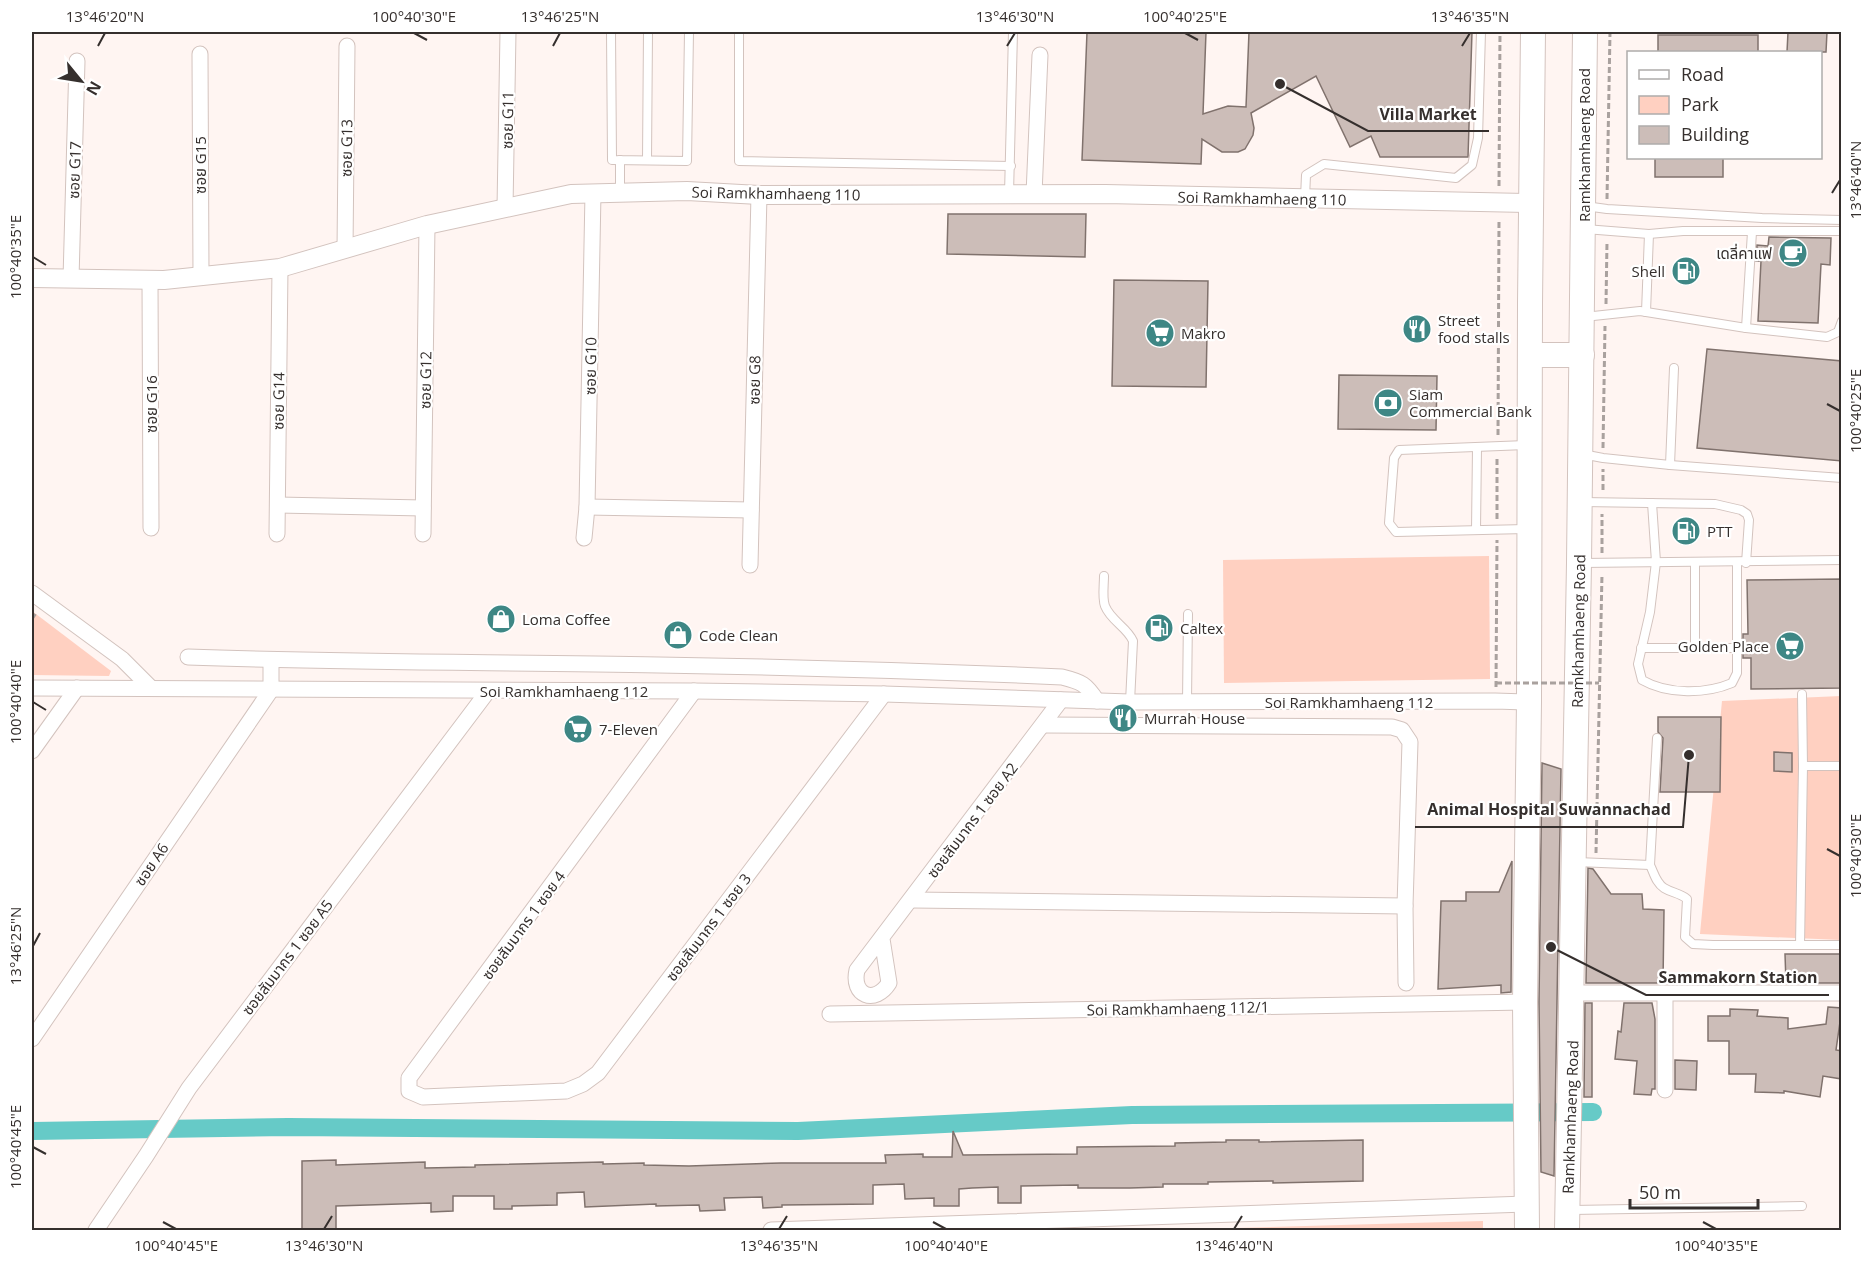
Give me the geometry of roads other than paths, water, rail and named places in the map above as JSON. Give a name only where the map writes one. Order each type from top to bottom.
[{"type":"main road","points":[[1527,1230],[1525,1002],[1533,32]]},
{"type":"main road","name":"Ramkhamhaeng Road","points":[[1567,1220],[1573,993],[1585,32]]},
{"type":"main road","points":[[1530,355],[1582,355]]},
{"type":"street","name":"ซอย G11","points":[[505,208],[508,32]]},
{"type":"street","name":"ซอย G13","points":[[345,250],[347,46]]},
{"type":"street","name":"ซอย G15","points":[[200,54],[201,276]]},
{"type":"street","points":[[1034,194],[1040,55]]},
{"type":"street","name":"ซอย G17","points":[[71,279],[77,61]]},
{"type":"street","name":"Soi Ramkhamhaeng 110","points":[[32,278],[150,280],[280,268],[427,225],[571,194],[687,192],[759,195],[1034,194],[1531,203]]},
{"type":"street","name":"ซอย G10","points":[[584,538],[587,507],[593,193]]},
{"type":"street","name":"ซอย G8","points":[[750,565],[759,195]]},
{"type":"street","name":"ซอย G12","points":[[423,534],[427,225]]},
{"type":"street","name":"ซอย G14","points":[[277,534],[280,268]]},
{"type":"street","name":"ซอย G16","points":[[150,280],[151,528]]},
{"type":"street","points":[[278,505],[423,508]]},
{"type":"street","points":[[587,507],[751,510]]},
{"type":"street","points":[[32,592],[122,659],[151,688]]},
{"type":"street","name":"Soi Ramkhamhaeng 112","points":[[188,657],[661,665],[1062,677],[1079,681],[1088,687],[1097,701]]},
{"type":"street","points":[[271,660],[271,690]]},
{"type":"street","points":[[661,665],[662,691]]},
{"type":"street","points":[[918,671],[920,695]]},
{"type":"street","name":"Soi Ramkhamhaeng 112","points":[[32,688],[662,691],[884,694],[1131,702],[1529,702]]},
{"type":"street","points":[[32,751],[77,688]]},
{"type":"street","name":"ซอย A6","points":[[32,1039],[271,690]]},
{"type":"street","name":"ซอยสัมมากร 1 ซอย A5","points":[[96,1230],[146,1156],[177,1104],[488,690]]},
{"type":"street","name":"ซอยสัมมากร 1 ซอย 4","points":[[494,1094],[423,1097],[409,1091],[410,1078],[694,692]]},
{"type":"street","name":"ซอยสัมมากร 1 ซอย 3","points":[[494,1094],[566,1091],[583,1084],[598,1073],[884,694]]},
{"type":"street","name":"ซอยสัมมากร 1 ซอย A2","points":[[882,939],[1061,700]]},
{"type":"street","points":[[1043,725],[1392,727],[1402,730],[1410,742],[1405,906],[1406,983]]},
{"type":"street","points":[[912,900],[1405,906]]},
{"type":"street","points":[[1573,993],[1842,993]]},
{"type":"street","points":[[1665,994],[1665,1090]]},
{"type":"street","name":"Soi Ramkhamhaeng 112/1","points":[[830,1014],[1525,1002]]},
{"type":"street","points":[[771,1230],[1527,1204]]},
{"type":"lane","points":[[611,32],[612,160],[687,161],[689,32]]},
{"type":"lane","points":[[647,160],[648,32]]},
{"type":"lane","points":[[739,32],[739,161],[1011,166]]},
{"type":"lane","points":[[1009,194],[1013,32]]},
{"type":"lane","points":[[1305,199],[1306,175],[1324,165],[1456,178],[1472,165],[1478,138],[1481,32]]},
{"type":"lane","points":[[620,160],[620,193]]},
{"type":"lane","points":[[1583,217],[1607,209],[1750,218],[1842,220]]},
{"type":"lane","points":[[1583,217],[1649,234],[1683,231],[1842,231]]},
{"type":"lane","points":[[1746,328],[1752,232]]},
{"type":"lane","points":[[1646,312],[1649,234]]},
{"type":"lane","points":[[1582,317],[1640,311],[1746,328],[1827,337],[1838,332],[1842,321]]},
{"type":"lane","points":[[1670,465],[1674,368]]},
{"type":"lane","points":[[1530,445],[1399,450],[1394,458],[1389,523],[1396,532],[1530,529]]},
{"type":"lane","points":[[1476,530],[1477,448]]},
{"type":"lane","points":[[1581,453],[1603,458],[1670,465],[1842,478]]},
{"type":"lane","points":[[1580,501],[1716,504],[1741,510],[1747,514],[1749,520],[1746,562]]},
{"type":"lane","points":[[1652,503],[1656,562],[1650,612],[1638,664],[1642,680],[1653,687],[1694,691],[1718,689],[1732,683],[1737,673],[1737,563]]},
{"type":"lane","points":[[1579,563],[1737,563],[1842,560]]},
{"type":"lane","points":[[1695,562],[1695,648]]},
{"type":"lane","points":[[1104,576],[1104,605],[1111,616],[1129,632],[1134,640],[1131,702]]},
{"type":"lane","points":[[1186,702],[1188,614]]},
{"type":"lane","points":[[1641,648],[1737,648]]},
{"type":"lane","points":[[1800,945],[1802,694]]},
{"type":"lane","points":[[1657,738],[1650,865],[1658,882],[1687,899],[1685,937],[1693,944],[1842,945]]},
{"type":"lane","points":[[1803,766],[1842,766]]},
{"type":"lane","points":[[1574,861],[1650,865]]},
{"type":"lane","points":[[1567,1220],[1802,1206]]},
{"type":"waterway","points":[[32,1131],[288,1127],[798,1131],[1132,1115],[1593,1112]]},
{"type":"place","name":"Villa Market","points":[[1280,84]]},
{"type":"place","name":"เดลี่คาแฟ","points":[[1793,253]]},
{"type":"place","name":"Shell","points":[[1686,271]]},
{"type":"place","name":"Street food stalls","points":[[1417,329]]},
{"type":"place","name":"Makro","points":[[1160,333]]},
{"type":"place","name":"Siam Commercial Bank","points":[[1388,403]]},
{"type":"place","name":"PTT","points":[[1686,531]]},
{"type":"place","name":"Loma Coffee","points":[[501,619]]},
{"type":"place","name":"Caltex","points":[[1159,628]]},
{"type":"place","name":"Code Clean","points":[[678,635]]},
{"type":"place","name":"Golden Place","points":[[1790,646]]},
{"type":"place","name":"Murrah House","points":[[1123,718]]},
{"type":"place","name":"7-Eleven","points":[[578,729]]},
{"type":"place","name":"Animal Hospital Suwannachad","points":[[1689,755]]},
{"type":"place","name":"Sammakorn Station","points":[[1551,947]]}]
